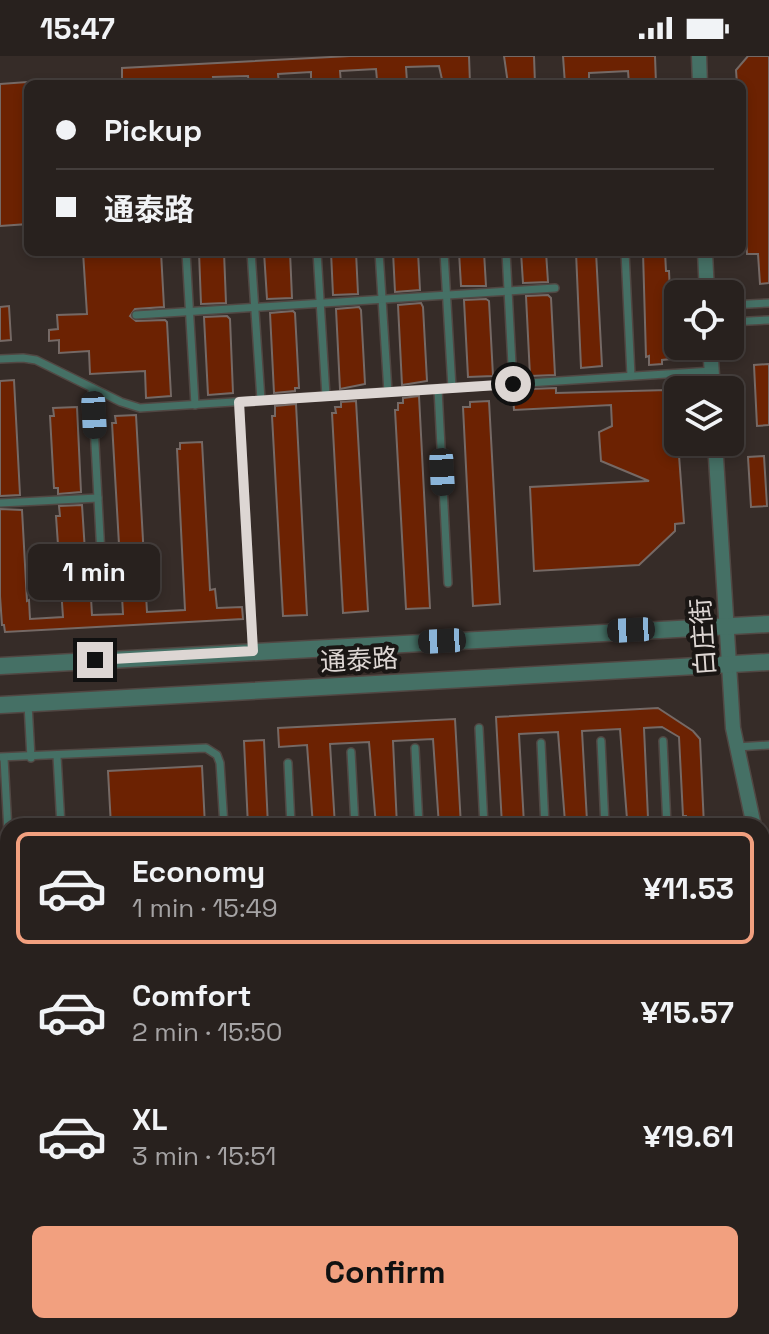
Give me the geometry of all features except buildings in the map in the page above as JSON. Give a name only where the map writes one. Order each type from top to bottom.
[{"type":"street","points":[[699,56],[700,80]]},
{"type":"street","points":[[705,256],[706,280]]},
{"type":"street","points":[[711,360],[712,376]]},
{"type":"street","name":"白庄街","points":[[716,456],[725,625],[737,747],[752,818]]},
{"type":"street","name":"通泰路","points":[[0,666],[769,624]]},
{"type":"street","name":"通泰路","points":[[0,705],[769,662]]},
{"type":"lane","points":[[186,256],[195,405]]},
{"type":"lane","points":[[251,256],[261,400]]},
{"type":"lane","points":[[317,256],[326,396]]},
{"type":"lane","points":[[379,256],[388,392]]},
{"type":"lane","points":[[444,256],[452,388]]},
{"type":"lane","points":[[506,256],[513,384]]},
{"type":"lane","points":[[625,256],[631,376]]},
{"type":"lane","points":[[136,315],[555,288]]},
{"type":"lane","points":[[744,304],[769,303]]},
{"type":"lane","points":[[744,321],[769,320]]},
{"type":"lane","points":[[0,359],[36,360],[140,408],[712,371]]},
{"type":"lane","points":[[92,388],[103,592]]},
{"type":"lane","points":[[438,389],[448,583]]},
{"type":"lane","points":[[239,402],[253,651]]},
{"type":"lane","points":[[0,503],[98,498]]},
{"type":"lane","points":[[28,703],[31,758]]},
{"type":"lane","points":[[479,728],[484,818]]},
{"type":"lane","points":[[601,741],[605,818]]},
{"type":"lane","points":[[663,741],[667,818]]},
{"type":"lane","points":[[541,743],[545,818]]},
{"type":"lane","points":[[737,747],[769,745]]},
{"type":"lane","points":[[7,818],[2,758],[206,748],[217,755],[220,763],[223,818]]},
{"type":"lane","points":[[415,748],[419,818]]},
{"type":"lane","points":[[351,752],[355,818]]},
{"type":"lane","points":[[57,756],[61,818]]},
{"type":"lane","points":[[288,763],[291,818]]},
{"type":"route","points":[[95,660],[253,651],[239,402],[513,384]]}]
